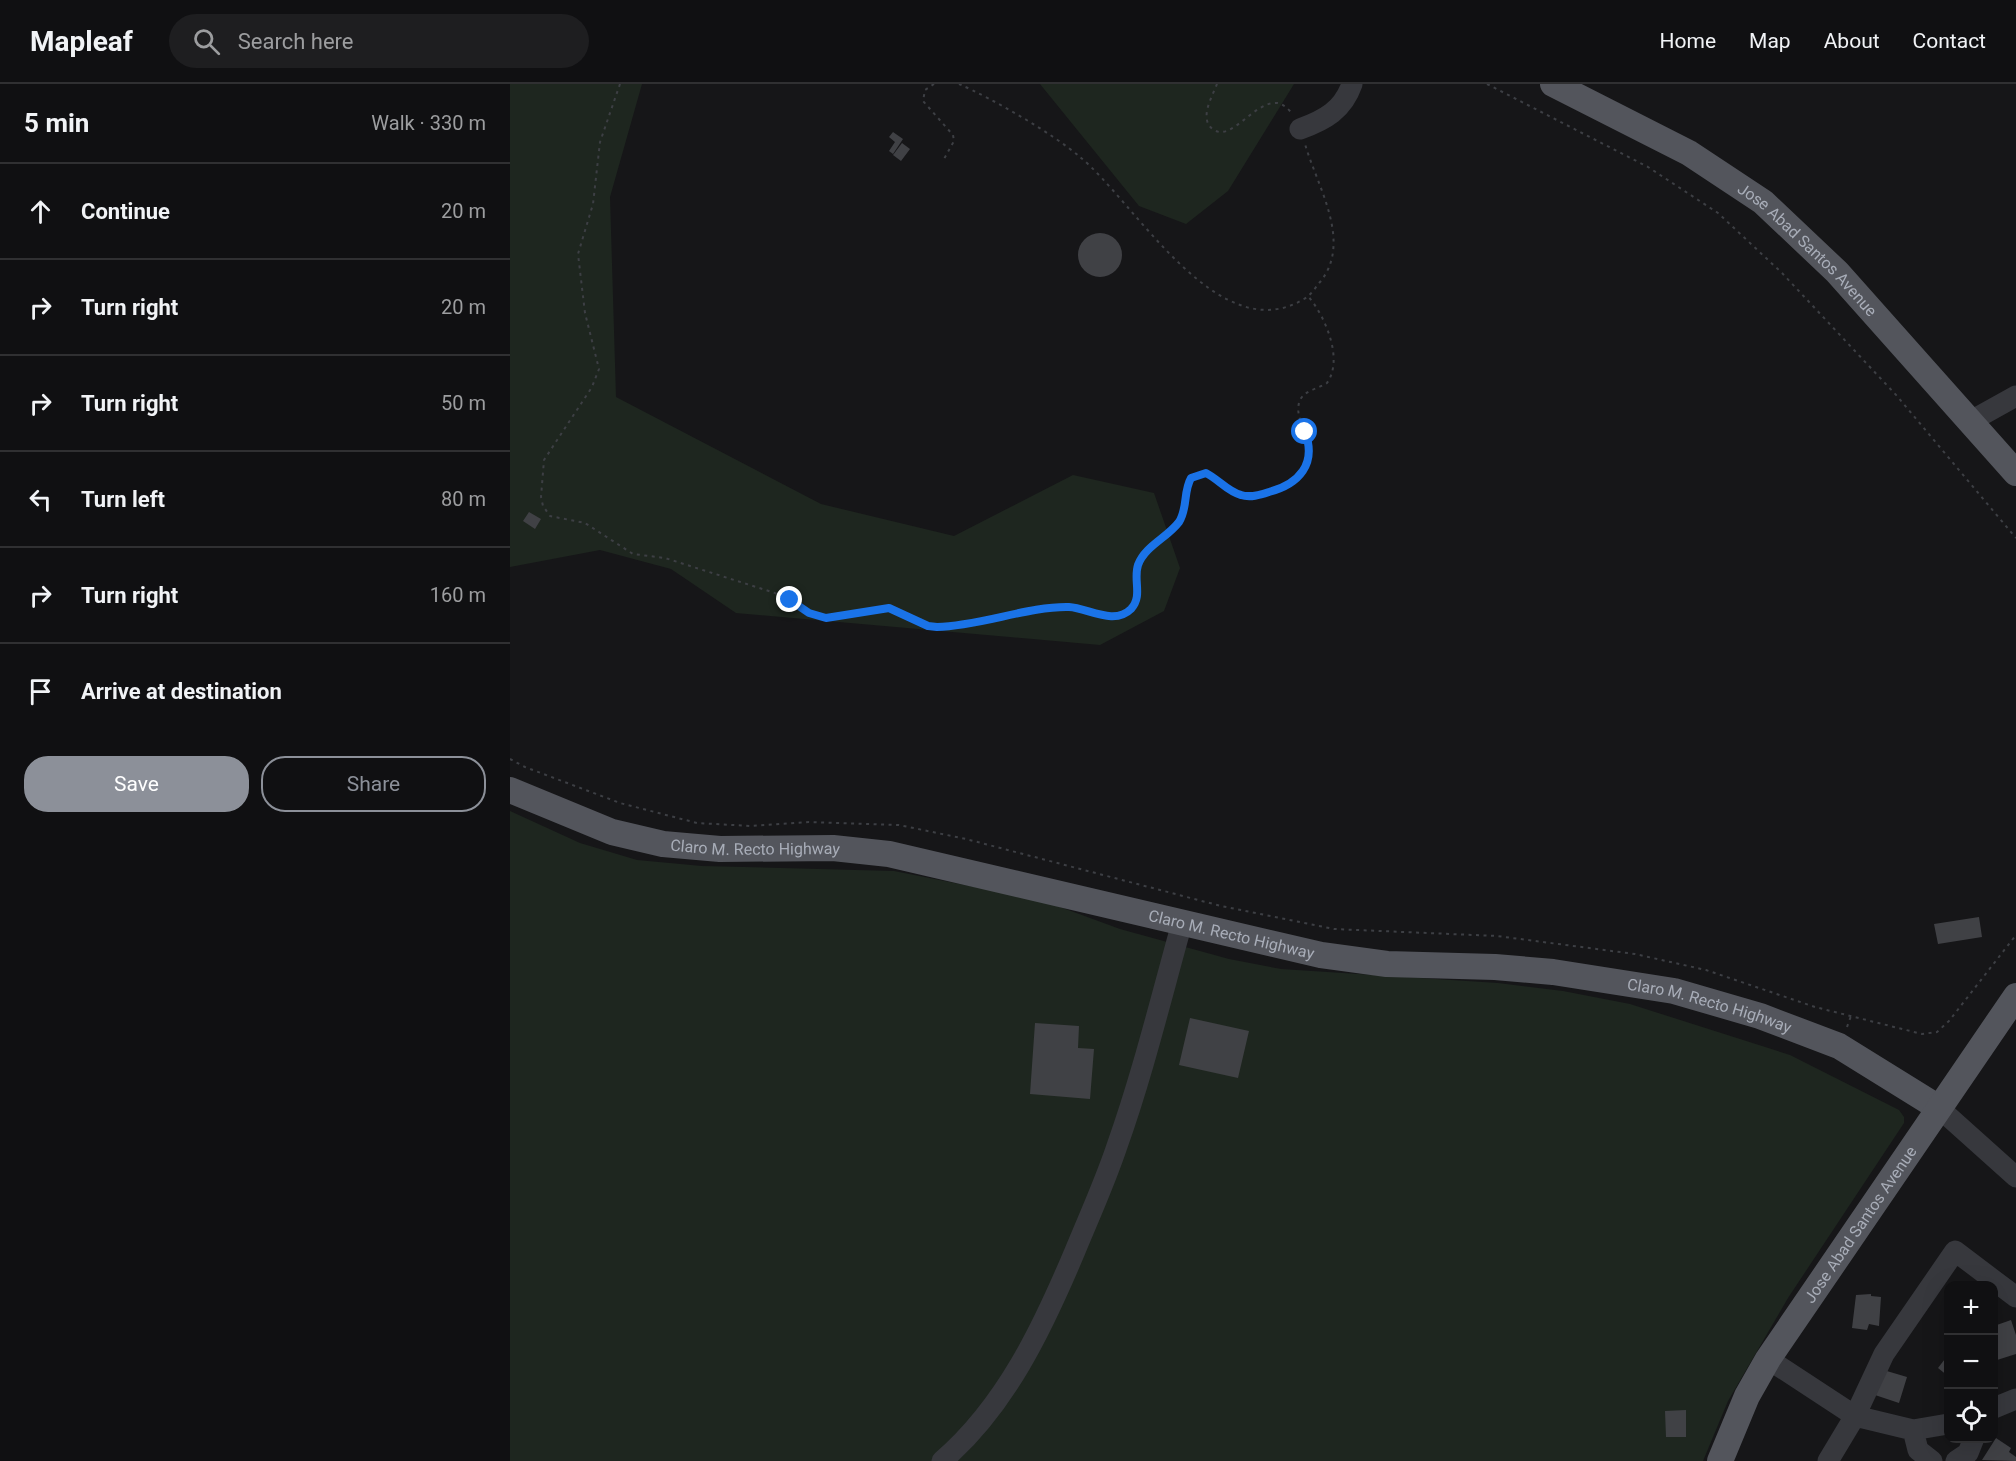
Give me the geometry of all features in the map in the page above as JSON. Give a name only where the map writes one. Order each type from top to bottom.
[{"type":"main road","name":"Jose Abad Santos Avenue","points":[[1553,84],[1689,153],[1763,202],[1837,272],[2016,473]]},
{"type":"main road","name":"Claro M. Recto Highway","points":[[510,790],[612,832],[663,844],[720,849],[833,848],[889,854],[1322,956],[1387,964],[1495,967],[1541,971],[1612,979],[1674,991],[1769,1019],[1839,1047],[1939,1108]]},
{"type":"main road","name":"Jose Abad Santos Avenue","points":[[1720,1461],[1747,1396],[1768,1359],[2016,996]]},
{"type":"street","points":[[1300,129],[1330,117],[1341,105],[1352,84]]},
{"type":"street","points":[[1971,421],[2016,396]]},
{"type":"street","points":[[942,1461],[991,1409],[1016,1370],[1056,1297],[1117,1146],[1148,1050],[1182,923]]},
{"type":"street","points":[[1939,1108],[2016,1177]]},
{"type":"street","points":[[1828,1461],[1855,1416],[1884,1354],[1955,1251],[2016,1297]]},
{"type":"street","points":[[1768,1359],[1855,1416],[1913,1431],[1944,1425]]},
{"type":"street","points":[[1998,1406],[2016,1399]]},
{"type":"street","points":[[1913,1431],[1918,1450],[1932,1461]]},
{"type":"street","points":[[1956,1461],[1968,1453],[1972,1443]]},
{"type":"path","points":[[620,84],[600,142],[593,204],[583,230],[579,254],[585,313],[599,362],[592,387],[544,460],[540,490],[543,506],[550,516],[585,523],[633,554],[665,558],[775,593],[809,613],[826,618],[883,608],[897,610],[928,626],[937,627],[1068,607],[1100,614],[1120,615],[1127,612],[1136,601],[1137,569],[1142,556],[1173,529],[1182,516],[1188,484],[1196,475],[1206,473],[1242,495],[1257,495],[1283,488],[1292,483],[1307,467],[1310,452],[1299,415],[1300,401],[1310,390],[1327,383],[1333,370],[1332,346],[1325,323],[1308,296]]},
{"type":"path","points":[[934,84],[925,90],[923,101],[953,135],[954,141],[944,159]]},
{"type":"path","points":[[959,84],[1046,133],[1082,158],[1181,265],[1211,290],[1241,305],[1264,310],[1293,305],[1308,296],[1323,278],[1334,252],[1334,235],[1300,129],[1287,108],[1280,103],[1271,103],[1249,114],[1230,130],[1223,133],[1216,132],[1208,126],[1206,118],[1217,84]]},
{"type":"path","points":[[1486,84],[1648,167],[1718,213],[1782,273],[1897,396],[2016,538]]},
{"type":"path","points":[[510,759],[525,768],[620,803],[697,823],[750,826],[809,822],[899,825],[966,839],[1221,906],[1334,929],[1497,936],[1635,954],[1706,970],[1815,1007],[1922,1034],[1937,1032],[1949,1021],[2016,935]]},
{"type":"shaded area","points":[[510,84],[642,84],[610,197],[616,397],[821,504],[954,536],[1073,475],[1154,493],[1180,568],[1164,611],[1100,645],[736,613],[671,569],[600,550],[510,567]]},
{"type":"shaded area","points":[[1040,84],[1294,84],[1228,191],[1186,224],[1139,206]]},
{"type":"shaded area","points":[[510,811],[580,843],[637,860],[702,866],[894,871],[1041,900],[1120,929],[1229,959],[1281,969],[1498,983],[1563,991],[1630,1004],[1790,1055],[1899,1110],[1904,1117],[1904,1123],[1788,1298],[1728,1401],[1703,1461],[510,1461]]},
{"type":"building","points":[[893,132],[903,139],[893,154],[889,151],[895,142],[889,137]]},
{"type":"building","points":[[902,143],[910,149],[901,161],[893,155]]},
{"type":"building","points":[[1100,233],[1109,234],[1116,239],[1121,246],[1121,264],[1116,271],[1109,276],[1100,277],[1091,276],[1084,271],[1079,264],[1078,255],[1079,246],[1084,239],[1091,234]]},
{"type":"building","points":[[529,512],[541,519],[535,529],[523,521]]},
{"type":"building","points":[[1979,917],[1982,937],[1938,944],[1934,924]]},
{"type":"building","points":[[1190,1018],[1249,1031],[1238,1078],[1179,1065]]},
{"type":"building","points":[[1035,1023],[1079,1026],[1078,1048],[1094,1049],[1090,1099],[1030,1094]]},
{"type":"building","points":[[1871,1294],[1871,1296],[1881,1297],[1879,1326],[1869,1324],[1867,1330],[1852,1328],[1856,1295]]},
{"type":"building","points":[[2011,1320],[2016,1335],[2016,1354],[1998,1360],[1998,1335],[1998,1325]]},
{"type":"building","points":[[1944,1360],[1944,1373],[1938,1368]]},
{"type":"building","points":[[1880,1369],[1907,1377],[1899,1403],[1872,1394]]},
{"type":"building","points":[[1686,1410],[1686,1437],[1666,1437],[1665,1411]]},
{"type":"building","points":[[1998,1439],[2011,1448],[2009,1452],[2016,1457],[2016,1461],[1982,1460],[1993,1443],[1998,1443]]},
{"type":"route","points":[[790,600],[809,613],[826,618],[889,608],[928,626],[937,627],[963,625],[1068,607],[1113,616],[1120,615],[1132,608],[1138,596],[1137,569],[1142,556],[1173,529],[1182,516],[1186,490],[1191,478],[1206,473],[1242,495],[1257,495],[1283,488],[1292,483],[1307,467],[1310,452],[1305,432]]}]
